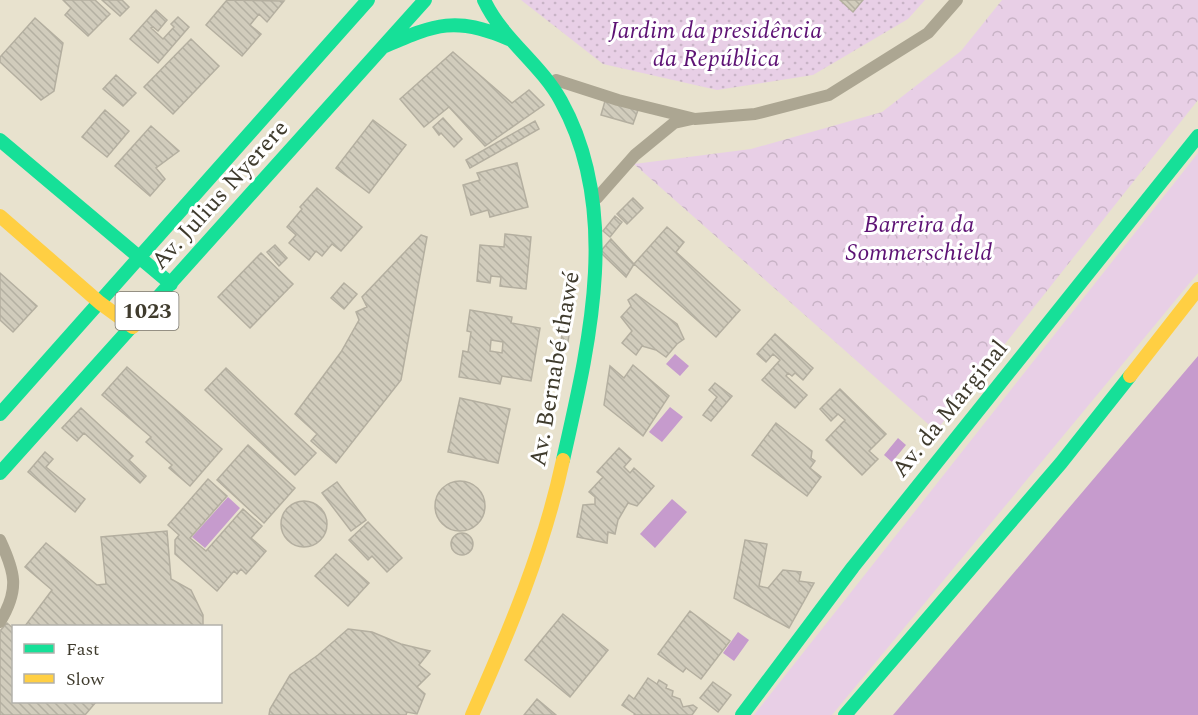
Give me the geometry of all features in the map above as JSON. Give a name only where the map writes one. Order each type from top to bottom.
[{"type":"main road","name":"Av. Julius Nyerere","points":[[0,414],[325,55],[368,0]]},
{"type":"main road","name":"Av. Julius Nyerere","points":[[0,473],[133,327],[350,77],[385,46],[425,0]]},
{"type":"main road","name":"Av. Bernabé thawé","points":[[472,715],[508,633],[535,563],[564,461],[591,320],[597,231],[594,201],[573,124],[546,77],[490,16],[484,0]]},
{"type":"main road","points":[[385,46],[428,27],[449,23],[466,23],[486,28],[511,40]]},
{"type":"main road","name":"Av. da Marginal","points":[[742,715],[875,537],[1129,226],[1198,136]]},
{"type":"main road","points":[[0,140],[171,284]]},
{"type":"main road","points":[[0,216],[100,303],[133,327]]},
{"type":"main road","points":[[845,715],[1061,463],[1198,289]]},
{"type":"lane","points":[[594,201],[635,155],[674,123],[755,114],[829,95],[928,33],[957,0]]},
{"type":"lane","points":[[546,77],[695,119]]},
{"type":"lane","points":[[0,540],[10,561],[14,581],[9,607],[0,622]]},
{"type":"green space","name":"Jardim da presidência da República","points":[[521,0],[925,0],[908,19],[813,75],[717,90],[603,64]]},
{"type":"green space","name":"Barreira da Sommerschield","points":[[1002,0],[1198,0],[1198,100],[936,431],[634,164],[751,149],[882,112],[961,51]]},
{"type":"green space","points":[[1198,153],[1198,273],[832,715],[754,715]]},
{"type":"shaded area","points":[[675,354],[689,366],[680,376],[666,364]]},
{"type":"shaded area","points":[[1198,356],[1198,715],[893,715]]},
{"type":"shaded area","points":[[670,407],[683,417],[662,442],[649,432]]},
{"type":"shaded area","points":[[898,438],[906,445],[892,462],[884,455]]},
{"type":"shaded area","points":[[228,497],[240,508],[205,548],[192,537]]},
{"type":"shaded area","points":[[672,499],[687,512],[655,548],[640,534]]},
{"type":"shaded area","points":[[738,632],[749,640],[734,661],[723,653]]},
{"type":"building","points":[[63,0],[95,0],[110,14],[88,36],[65,15],[71,8]]},
{"type":"building","points":[[102,0],[122,0],[129,7],[120,16]]},
{"type":"building","points":[[227,0],[284,1],[267,22],[259,14],[250,25],[261,34],[242,56],[206,25]]},
{"type":"building","points":[[840,0],[863,0],[853,12]]},
{"type":"building","points":[[156,10],[167,20],[158,31],[151,28],[163,39],[174,27],[171,24],[178,17],[189,27],[158,63],[130,39]]},
{"type":"building","points":[[35,18],[63,43],[54,91],[41,100],[0,62],[0,57]]},
{"type":"building","points":[[191,39],[219,66],[173,114],[144,87]]},
{"type":"building","points":[[453,52],[512,103],[529,90],[544,105],[485,146],[449,107],[424,127],[400,99]]},
{"type":"building","points":[[116,75],[136,93],[123,106],[103,89]]},
{"type":"building","points":[[605,101],[638,110],[633,124],[601,115]]},
{"type":"building","points":[[105,110],[129,131],[107,157],[82,137]]},
{"type":"building","points":[[443,118],[462,139],[454,147],[433,127]]},
{"type":"building","points":[[373,120],[406,145],[369,193],[336,168]]},
{"type":"building","points":[[535,121],[539,129],[470,168],[466,160]]},
{"type":"building","points":[[151,126],[179,151],[156,168],[165,179],[150,196],[115,166]]},
{"type":"building","points":[[517,163],[528,207],[490,217],[488,210],[471,215],[463,185],[480,180],[477,173]]},
{"type":"building","points":[[317,188],[362,227],[341,251],[332,244],[322,256],[316,251],[309,260],[289,243],[296,235],[287,227],[302,209],[300,207]]},
{"type":"building","points":[[633,198],[643,208],[627,224],[617,214]]},
{"type":"building","points":[[615,216],[622,222],[610,237],[603,231]]},
{"type":"building","points":[[667,227],[684,242],[676,252],[740,310],[716,337],[634,264]]},
{"type":"building","points":[[505,234],[531,237],[526,289],[500,286],[501,277],[491,276],[490,283],[477,281],[480,245],[504,247]]},
{"type":"building","points":[[421,235],[427,237],[401,380],[336,463],[311,441],[317,434],[295,414],[341,352],[359,320],[356,312],[367,307],[362,297]]},
{"type":"building","points":[[611,239],[634,264],[626,277],[600,252]]},
{"type":"building","points":[[275,245],[287,258],[279,266],[267,252]]},
{"type":"building","points":[[261,253],[293,284],[250,328],[218,297]]},
{"type":"building","points":[[0,273],[37,306],[13,332],[0,320]]},
{"type":"building","points":[[344,283],[357,294],[344,309],[331,298]]},
{"type":"building","points":[[636,294],[677,324],[684,339],[666,357],[656,350],[642,346],[636,355],[622,343],[632,331],[621,317],[631,306],[628,300]]},
{"type":"building","points":[[470,310],[512,317],[511,323],[540,328],[531,381],[502,376],[500,384],[459,377],[463,351],[468,352],[471,332],[467,331]],"holes":[[[491,340],[503,342],[502,353],[490,351]]]},
{"type":"building","points":[[565,312],[572,314],[568,342],[561,341]]},
{"type":"building","points":[[775,334],[813,368],[803,380],[795,373],[792,376],[788,373],[786,376],[807,395],[795,408],[762,380],[780,360],[773,354],[766,362],[757,354]]},
{"type":"building","points":[[633,365],[669,396],[643,436],[604,405],[610,366],[624,378]]},
{"type":"building","points":[[127,367],[222,449],[190,486],[169,468],[172,465],[146,442],[151,437],[102,395]]},
{"type":"building","points":[[226,368],[316,453],[295,475],[205,390]]},
{"type":"building","points":[[715,383],[732,396],[711,421],[703,415],[717,397],[709,390]]},
{"type":"building","points":[[840,389],[886,434],[869,451],[878,459],[862,475],[826,440],[845,420],[838,414],[831,421],[820,409]]},
{"type":"building","points":[[460,398],[510,409],[498,463],[448,452]]},
{"type":"building","points":[[81,408],[133,456],[129,460],[146,476],[140,483],[84,433],[77,441],[62,428]]},
{"type":"building","points":[[776,423],[812,451],[811,458],[815,461],[810,468],[821,477],[807,496],[752,455]]},
{"type":"building","points":[[248,445],[295,488],[264,523],[217,480]]},
{"type":"building","points":[[619,448],[631,459],[624,467],[630,473],[634,468],[654,486],[637,506],[628,503],[618,520],[615,534],[608,532],[607,543],[577,537],[583,505],[595,504],[595,497],[589,492],[603,477],[597,472]]},
{"type":"building","points":[[45,452],[53,459],[46,467],[85,499],[75,512],[28,472]]},
{"type":"building","points":[[208,479],[227,496],[190,538],[206,551],[243,509],[262,526],[251,538],[266,551],[246,574],[241,569],[237,574],[234,571],[217,591],[175,554],[175,540],[179,535],[168,525]]},
{"type":"building","points":[[460,481],[478,488],[485,506],[478,524],[460,531],[442,524],[435,506],[442,488]]},
{"type":"building","points":[[337,482],[366,520],[351,531],[322,493]]},
{"type":"building","points":[[304,501],[320,508],[327,524],[320,540],[304,547],[288,540],[281,524],[288,508]]},
{"type":"building","points":[[368,522],[402,558],[387,572],[372,556],[368,560],[349,540]]},
{"type":"building","points":[[167,531],[171,579],[191,590],[203,615],[203,625],[26,625],[52,590],[25,567],[46,543],[97,585],[106,584],[101,537]]},
{"type":"building","points":[[462,533],[470,536],[473,544],[470,552],[462,555],[454,552],[451,544],[454,536]]},
{"type":"building","points":[[745,540],[767,544],[759,586],[768,588],[783,570],[801,572],[799,581],[814,583],[789,628],[734,598]]},
{"type":"building","points":[[336,554],[369,583],[348,606],[315,576]]},
{"type":"building","points":[[690,611],[730,641],[701,679],[686,668],[683,672],[658,654]]},
{"type":"building","points":[[563,614],[608,650],[570,697],[525,660]]},
{"type":"building","points":[[7,623],[12,627],[12,703],[95,703],[85,715],[0,715],[0,631]]},
{"type":"building","points":[[348,629],[372,632],[401,644],[430,651],[419,665],[430,674],[417,687],[425,694],[417,714],[407,712],[406,715],[269,715],[270,709],[290,675]]},
{"type":"building","points":[[648,678],[657,684],[659,680],[667,685],[666,688],[673,691],[672,696],[680,699],[683,707],[693,705],[697,708],[692,715],[634,715],[622,705],[629,695],[634,699]]},
{"type":"building","points":[[713,682],[731,695],[718,712],[700,698]]},
{"type":"building","points":[[537,699],[556,715],[524,715]]},
{"type":"traffic: fast","points":[[0,414],[368,0]]},
{"type":"traffic: fast","points":[[0,473],[425,0]]},
{"type":"traffic: fast","points":[[484,0],[501,27],[543,75],[561,101],[580,143],[591,187],[595,233],[595,279],[582,371],[563,460]]},
{"type":"traffic: fast","points":[[385,46],[418,32],[460,25],[474,27],[509,39]]},
{"type":"traffic: fast","points":[[742,715],[853,567],[1198,136]]},
{"type":"traffic: fast","points":[[0,140],[171,284]]},
{"type":"traffic: fast","points":[[845,715],[1061,463],[1130,376]]},
{"type":"traffic: slow","points":[[0,216],[100,303],[133,327]]},
{"type":"traffic: slow","points":[[1130,376],[1198,289]]},
{"type":"traffic: slow","points":[[472,715],[536,558],[563,460]]}]
